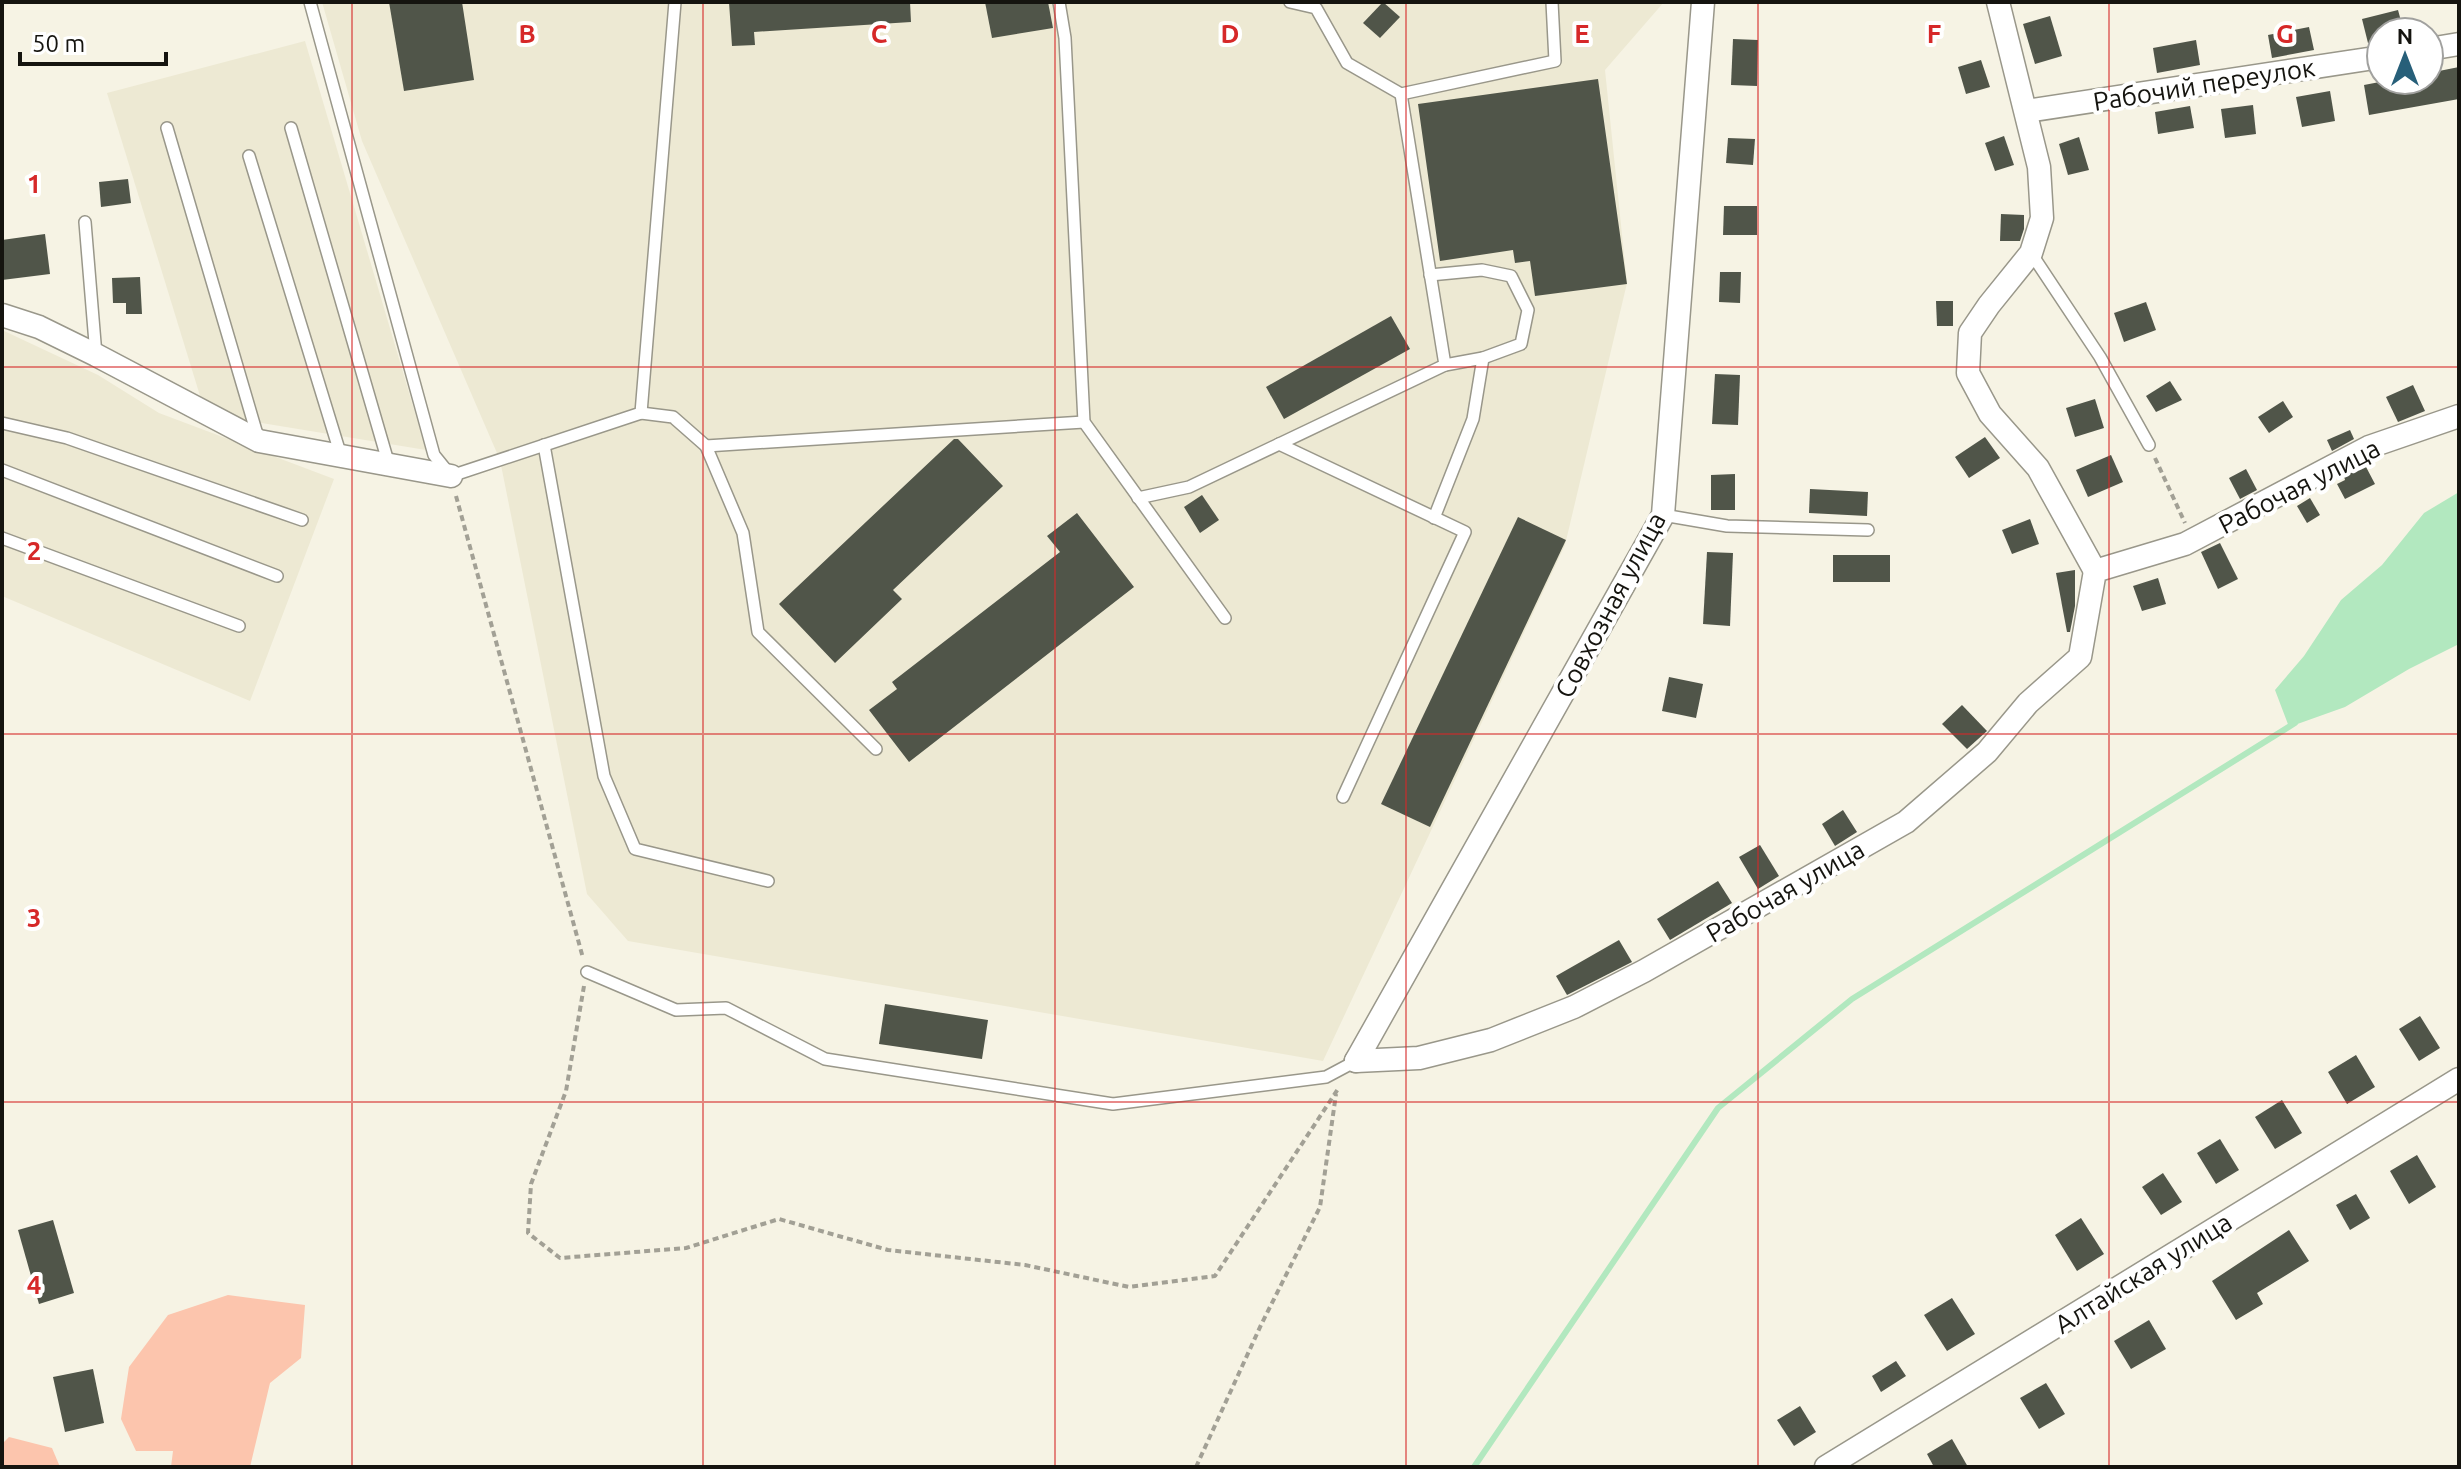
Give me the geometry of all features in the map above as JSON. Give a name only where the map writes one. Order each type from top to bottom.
[{"type":"street","name":"Совхозная улица","points":[[1356,1061],[1663,515],[1703,2]]},
{"type":"street","points":[[1998,2],[2039,167],[2042,218],[2031,253],[1970,333],[1968,373],[1990,414],[2038,468],[2095,571]]},
{"type":"street","name":"Рабочий переулок","points":[[2027,111],[2365,59]]},
{"type":"street","points":[[2,315],[39,327],[259,441],[451,476]]},
{"type":"street","name":"Рабочая улица","points":[[1356,1061],[1419,1058],[1491,1040],[1574,1007],[1644,971],[1906,822],[1987,752],[2028,703],[2080,657],[2095,571],[2193,540],[2369,447],[2459,416]]},
{"type":"street","name":"Алтайская улица","points":[[1826,1467],[2459,1079]]},
{"type":"lane","points":[[310,2],[434,455],[451,476],[641,413],[673,417],[706,446],[743,533],[758,632],[876,749]]},
{"type":"lane","points":[[641,413],[675,2]]},
{"type":"lane","points":[[1059,2],[1065,38],[1084,422],[1225,618]]},
{"type":"lane","points":[[1290,2],[1316,8],[1347,63],[1401,94],[1555,61],[1552,2]]},
{"type":"lane","points":[[1401,94],[1445,365]]},
{"type":"lane","points":[[167,128],[259,441]]},
{"type":"lane","points":[[291,128],[389,465]]},
{"type":"lane","points":[[249,156],[341,456]]},
{"type":"lane","points":[[85,222],[96,355]]},
{"type":"lane","points":[[2031,253],[2100,357],[2149,445]]},
{"type":"lane","points":[[1138,498],[1189,487],[1445,365],[1483,358],[1521,344],[1528,310],[1511,276],[1482,270],[1430,275]]},
{"type":"lane","points":[[1434,518],[1473,419],[1483,358]]},
{"type":"lane","points":[[706,446],[1084,422]]},
{"type":"lane","points":[[2,423],[67,438],[302,520]]},
{"type":"lane","points":[[1279,444],[1465,532],[1343,797]]},
{"type":"lane","points":[[544,445],[604,776],[635,849],[768,881]]},
{"type":"lane","points":[[2,470],[277,576]]},
{"type":"lane","points":[[1663,515],[1727,526],[1868,530]]},
{"type":"lane","points":[[2,538],[239,626]]},
{"type":"lane","points":[[587,972],[676,1010],[726,1008],[825,1059],[1113,1104],[1326,1077],[1356,1061]]},
{"type":"path","points":[[2149,445],[2193,540]]},
{"type":"path","points":[[451,476],[587,972],[566,1091],[531,1184],[528,1233],[560,1258],[686,1248],[779,1219],[888,1250],[1025,1265],[1129,1287],[1215,1276],[1356,1061]]},
{"type":"path","points":[[1196,1467],[1261,1325],[1320,1207],[1336,1091]]},
{"type":"shaded area","points":[[322,2],[1664,2],[1605,70],[1627,283],[1565,545],[1323,1061],[628,941],[587,894],[500,460],[362,141]]},
{"type":"shaded area","points":[[305,41],[426,450],[232,418],[201,399],[107,93]]},
{"type":"shaded area","points":[[2,330],[98,375],[159,413],[334,479],[250,701],[2,596]]},
{"type":"shaded area","points":[[2459,492],[2459,644],[2345,707],[2289,727],[2275,690],[2304,656],[2341,600],[2382,565],[2424,513]]},
{"type":"shaded area","points":[[228,1295],[305,1305],[301,1358],[270,1383],[250,1467],[171,1467],[173,1451],[136,1451],[121,1419],[129,1367],[168,1315]]},
{"type":"shaded area","points":[[9,1437],[52,1448],[60,1467],[2,1467],[2,1444]]},
{"type":"building","points":[[389,2],[462,2],[474,80],[404,91]]},
{"type":"building","points":[[729,2],[910,2],[911,22],[754,32],[755,45],[732,46]]},
{"type":"building","points":[[985,2],[1048,2],[1053,28],[992,38]]},
{"type":"building","points":[[1383,2],[1400,17],[1380,38],[1363,23]]},
{"type":"building","points":[[2398,10],[2400,16],[2374,16]]},
{"type":"building","points":[[2050,16],[2062,56],[2035,64],[2023,24]]},
{"type":"building","points":[[2309,27],[2314,50],[2272,58],[2268,35]]},
{"type":"building","points":[[1733,39],[1758,40],[1757,86],[1731,85]]},
{"type":"building","points":[[2196,40],[2200,65],[2157,73],[2153,48]]},
{"type":"building","points":[[1981,60],[1990,87],[1966,94],[1958,67]]},
{"type":"building","points":[[2459,67],[2459,99],[2369,115],[2366,96],[2445,96],[2445,70]]},
{"type":"building","points":[[1598,79],[1627,284],[1535,296],[1530,261],[1515,263],[1513,250],[1440,261],[1418,104]]},
{"type":"building","points":[[2330,91],[2335,121],[2302,127],[2296,97]]},
{"type":"building","points":[[2253,105],[2256,134],[2225,138],[2221,109]]},
{"type":"building","points":[[2190,106],[2194,128],[2158,134],[2155,112]]},
{"type":"building","points":[[2004,136],[2014,165],[1995,171],[1985,143]]},
{"type":"building","points":[[2079,137],[2089,170],[2068,175],[2059,144]]},
{"type":"building","points":[[1728,138],[1755,139],[1753,165],[1726,163]]},
{"type":"building","points":[[128,179],[131,203],[101,207],[99,182]]},
{"type":"building","points":[[1724,206],[1757,206],[1757,235],[1723,235]]},
{"type":"building","points":[[2001,214],[2024,215],[2020,241],[2000,241]]},
{"type":"building","points":[[45,234],[50,274],[2,280],[2,240]]},
{"type":"building","points":[[1720,272],[1741,272],[1740,303],[1719,302]]},
{"type":"building","points":[[140,277],[142,314],[126,314],[126,303],[113,303],[112,278]]},
{"type":"building","points":[[1936,301],[1953,301],[1953,326],[1937,326]]},
{"type":"building","points":[[2146,302],[2156,330],[2124,342],[2114,313]]},
{"type":"building","points":[[1391,316],[1410,349],[1284,419],[1266,387]]},
{"type":"building","points":[[1715,374],[1740,375],[1738,425],[1712,424]]},
{"type":"building","points":[[2170,381],[2182,400],[2156,412],[2146,396]]},
{"type":"building","points":[[2413,385],[2425,411],[2398,422],[2386,397]]},
{"type":"building","points":[[2095,399],[2104,428],[2075,437],[2066,408]]},
{"type":"building","points":[[2283,401],[2293,417],[2269,433],[2258,417]]},
{"type":"building","points":[[2350,430],[2354,439],[2332,451],[2327,440]]},
{"type":"building","points":[[1985,437],[2000,458],[1969,478],[1955,457]]},
{"type":"building","points":[[954,439],[958,439],[1003,486],[893,590],[902,599],[835,663],[779,604]]},
{"type":"building","points":[[2111,455],[2123,482],[2088,497],[2076,470]]},
{"type":"building","points":[[2365,465],[2375,484],[2345,499],[2337,484],[2345,480],[2344,476]]},
{"type":"building","points":[[2246,469],[2257,490],[2240,499],[2229,478]]},
{"type":"building","points":[[1735,474],[1735,510],[1711,510],[1711,475]]},
{"type":"building","points":[[1810,489],[1868,492],[1867,516],[1809,513]]},
{"type":"building","points":[[1202,495],[1219,520],[1200,533],[1184,507]]},
{"type":"building","points":[[2310,498],[2320,515],[2307,523],[2297,506]]},
{"type":"building","points":[[1077,513],[1134,587],[909,762],[869,710],[897,689],[892,682],[1060,552],[1047,536]]},
{"type":"building","points":[[1518,517],[1566,540],[1430,827],[1381,804]]},
{"type":"building","points":[[2030,519],[2039,544],[2012,554],[2002,530]]},
{"type":"building","points":[[2220,543],[2238,579],[2218,589],[2201,552]]},
{"type":"building","points":[[1707,552],[1733,553],[1730,626],[1703,624]]},
{"type":"building","points":[[1833,555],[1890,555],[1890,582],[1833,582]]},
{"type":"building","points":[[2075,570],[2075,606],[2070,632],[2067,632],[2056,573]]},
{"type":"building","points":[[2158,578],[2166,604],[2142,611],[2133,586]]},
{"type":"building","points":[[1669,677],[1703,684],[1696,718],[1662,711]]},
{"type":"building","points":[[1962,705],[1987,731],[1967,749],[1942,724]]},
{"type":"building","points":[[1843,810],[1857,832],[1835,846],[1822,824]]},
{"type":"building","points":[[1760,845],[1779,876],[1758,889],[1739,857]]},
{"type":"building","points":[[1718,881],[1732,903],[1670,940],[1657,919]]},
{"type":"building","points":[[1619,940],[1632,962],[1567,995],[1556,976]]},
{"type":"building","points":[[885,1004],[988,1020],[982,1059],[879,1044]]},
{"type":"building","points":[[2420,1016],[2440,1048],[2419,1061],[2399,1029]]},
{"type":"building","points":[[2356,1055],[2375,1087],[2347,1104],[2328,1072]]},
{"type":"building","points":[[2282,1100],[2302,1133],[2275,1149],[2255,1117]]},
{"type":"building","points":[[2220,1139],[2239,1170],[2216,1184],[2197,1153]]},
{"type":"building","points":[[2417,1155],[2436,1187],[2409,1204],[2390,1171]]},
{"type":"building","points":[[2163,1173],[2182,1202],[2161,1215],[2142,1187]]},
{"type":"building","points":[[2356,1194],[2370,1218],[2350,1230],[2336,1205]]},
{"type":"building","points":[[2081,1218],[2104,1254],[2077,1271],[2055,1235]]},
{"type":"building","points":[[53,1220],[74,1293],[39,1304],[18,1230]]},
{"type":"building","points":[[2289,1230],[2309,1261],[2257,1293],[2263,1304],[2236,1320],[2212,1281]]},
{"type":"building","points":[[1952,1298],[1975,1334],[1947,1351],[1924,1315]]},
{"type":"building","points":[[2149,1320],[2166,1349],[2131,1369],[2114,1341]]},
{"type":"building","points":[[1896,1361],[1906,1376],[1881,1392],[1872,1376]]},
{"type":"building","points":[[93,1369],[104,1423],[65,1432],[53,1377]]},
{"type":"building","points":[[2046,1383],[2065,1414],[2039,1429],[2020,1398]]},
{"type":"building","points":[[1800,1406],[1816,1432],[1794,1446],[1777,1420]]},
{"type":"building","points":[[1952,1439],[1968,1467],[1934,1467],[1927,1454]]},
{"type":"waterway","points":[[1474,1467],[1718,1108],[1852,999],[2295,723]]}]
